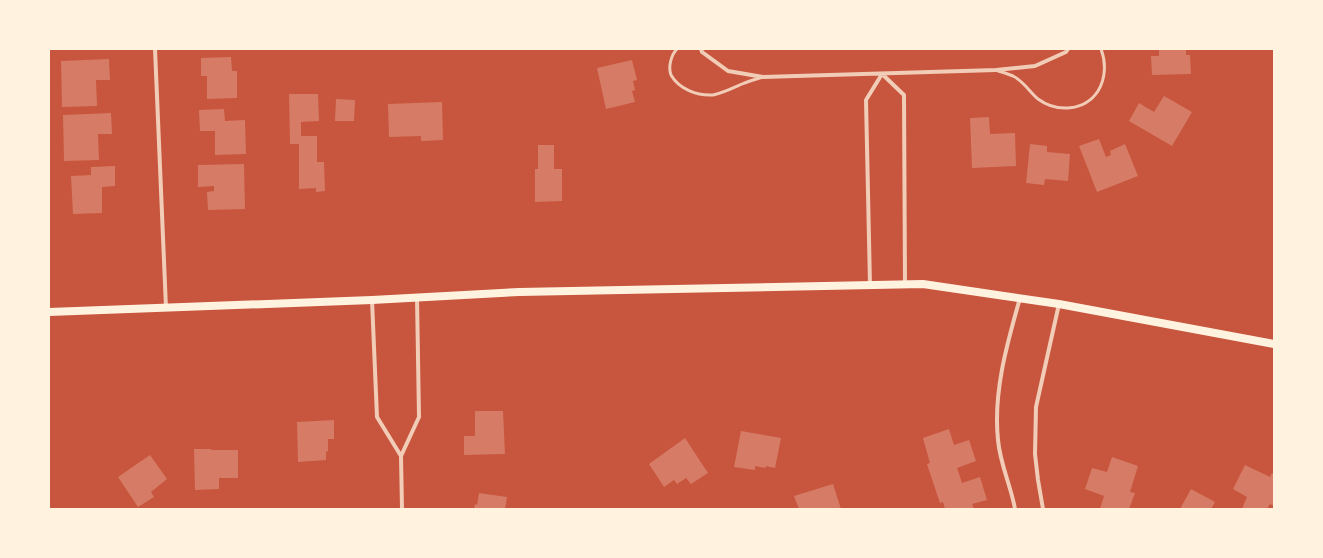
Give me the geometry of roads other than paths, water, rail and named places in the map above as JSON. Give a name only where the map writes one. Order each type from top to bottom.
[{"type":"main road","points":[[49,312],[372,300],[519,292],[923,284],[1059,304],[1274,344]]},
{"type":"street","points":[[155,49],[166,308]]},
{"type":"street","points":[[701,49],[702,52],[728,71],[763,77],[996,70],[1035,66],[1066,52],[1068,49]]},
{"type":"street","points":[[882,74],[904,95],[905,284]]},
{"type":"street","points":[[870,285],[866,100],[882,74]]},
{"type":"street","points":[[402,509],[401,456],[420,416],[417,297]]},
{"type":"street","points":[[1015,509],[1001,461],[998,440],[997,412],[1005,351],[1020,298]]},
{"type":"street","points":[[372,300],[377,417],[401,456]]},
{"type":"street","points":[[1044,509],[1038,480],[1035,454],[1036,407],[1059,304]]},
{"type":"lane","points":[[677,49],[670,62],[670,72],[675,82],[684,89],[698,94],[713,95],[763,77]]},
{"type":"lane","points":[[996,70],[1012,76],[1024,84],[1038,98],[1052,106],[1067,109],[1079,106],[1090,100],[1098,91],[1103,80],[1105,67],[1103,55],[1100,49]]}]
